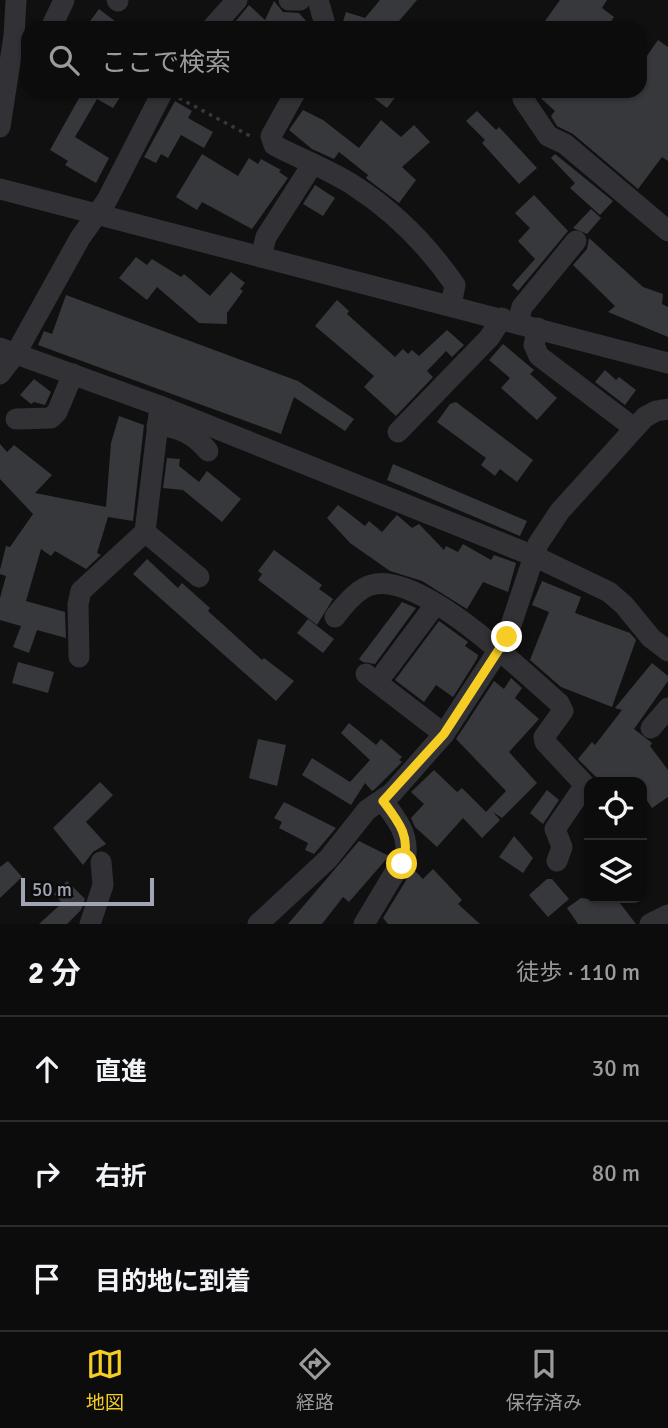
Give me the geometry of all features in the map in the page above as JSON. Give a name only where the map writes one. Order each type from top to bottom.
[{"type":"street","points":[[0,127],[21,38],[16,0]]},
{"type":"street","points":[[54,21],[64,0]]},
{"type":"street","points":[[218,21],[237,0]]},
{"type":"street","points":[[289,0],[300,0]]},
{"type":"street","points":[[318,0],[324,21]]},
{"type":"street","points":[[0,374],[8,351],[80,238],[98,215],[163,98]]},
{"type":"street","points":[[292,98],[271,141],[355,186],[411,230],[435,256],[455,285],[451,305]]},
{"type":"street","points":[[523,99],[548,136],[565,144],[668,231]]},
{"type":"street","points":[[261,257],[266,237],[312,165]]},
{"type":"street","points":[[0,189],[668,363]]},
{"type":"street","points":[[576,241],[522,307],[519,323],[539,356],[634,428]]},
{"type":"street","points":[[398,432],[489,338],[519,323]]},
{"type":"street","points":[[8,351],[73,374],[158,416],[534,556],[608,592],[624,605],[651,639],[668,651]]},
{"type":"street","points":[[16,419],[51,418],[57,412],[73,374]]},
{"type":"street","points":[[258,924],[328,859],[367,810],[383,801],[444,734],[507,637],[534,556],[560,511],[634,428],[656,411],[668,410]]},
{"type":"street","points":[[158,416],[168,426],[190,435],[208,450]]},
{"type":"street","points":[[79,657],[78,604],[81,591],[145,532],[158,416]]},
{"type":"street","points":[[145,532],[199,577]]},
{"type":"street","points":[[335,617],[347,602],[371,585],[396,585],[435,605],[500,649],[559,703],[563,710],[544,737],[545,742],[585,785],[555,829],[562,847],[556,862]]},
{"type":"street","points":[[435,605],[375,673],[444,734]]},
{"type":"street","points":[[651,728],[668,708]]},
{"type":"street","points":[[364,924],[389,887],[406,854],[407,841],[402,828],[383,801]]},
{"type":"street","points":[[90,924],[103,885],[101,862]]},
{"type":"path","points":[[177,98],[240,133],[271,141]]},
{"type":"building","points":[[380,0],[417,0],[399,21],[343,21],[346,12],[365,18]]},
{"type":"building","points":[[560,0],[607,0],[602,8],[614,17],[611,21],[545,21]]},
{"type":"building","points":[[274,1],[283,12],[299,13],[306,21],[236,21],[249,5],[265,20]]},
{"type":"building","points":[[99,9],[115,21],[90,21]]},
{"type":"building","points":[[658,40],[668,47],[668,161],[662,157],[638,189],[573,134],[557,126],[551,116],[555,111],[541,98],[647,98],[647,56]]},
{"type":"building","points":[[79,98],[119,98],[113,108],[97,99],[75,137],[109,158],[96,183],[65,165],[68,161],[50,150]]},
{"type":"building","points":[[374,98],[395,98],[387,108]]},
{"type":"building","points":[[175,101],[192,111],[188,118],[213,132],[204,148],[181,135],[168,158],[161,154],[156,163],[144,157]]},
{"type":"building","points":[[303,110],[323,120],[359,148],[381,120],[401,137],[414,125],[430,142],[402,167],[416,180],[399,203],[366,178],[368,175],[339,152],[334,159],[312,149],[289,130]]},
{"type":"building","points":[[477,111],[496,130],[499,127],[537,168],[519,184],[482,143],[485,140],[466,121]]},
{"type":"building","points":[[202,154],[238,176],[249,158],[258,164],[261,159],[281,170],[279,172],[288,178],[252,229],[202,202],[197,210],[176,197]]},
{"type":"building","points":[[555,154],[613,201],[600,215],[570,188],[575,183],[551,158]]},
{"type":"building","points":[[315,185],[335,198],[323,216],[303,204]]},
{"type":"building","points":[[534,195],[568,231],[518,291],[512,285],[535,259],[518,241],[530,228],[515,213]]},
{"type":"building","points":[[591,209],[601,218],[587,234],[573,228]]},
{"type":"building","points":[[589,238],[643,287],[663,294],[662,304],[668,307],[668,337],[608,312],[615,306],[573,265],[587,249]]},
{"type":"building","points":[[136,257],[147,265],[152,259],[181,277],[184,274],[210,296],[231,272],[245,283],[240,289],[243,291],[227,313],[227,324],[199,323],[157,287],[147,300],[119,278]]},
{"type":"building","points":[[66,295],[298,381],[354,419],[345,431],[294,397],[281,434],[38,345],[44,331],[52,334]]},
{"type":"building","points":[[337,300],[349,311],[347,314],[395,357],[403,349],[408,354],[412,350],[419,356],[447,330],[464,345],[452,357],[446,351],[427,371],[433,377],[396,416],[364,387],[374,376],[315,326]]},
{"type":"building","points":[[503,344],[534,370],[530,374],[557,398],[537,420],[501,388],[510,378],[489,360]]},
{"type":"building","points":[[605,370],[616,380],[619,377],[636,390],[625,405],[595,382]]},
{"type":"building","points":[[34,379],[51,392],[45,405],[34,402],[31,404],[20,395]]},
{"type":"building","points":[[456,402],[533,460],[517,482],[500,469],[495,476],[481,465],[486,458],[437,422],[450,404]]},
{"type":"building","points":[[119,416],[144,425],[133,521],[108,517],[97,553],[101,555],[86,569],[55,551],[51,556],[41,549],[26,601],[65,612],[66,638],[37,630],[29,653],[13,647],[21,626],[0,620],[0,598],[6,576],[0,574],[0,570],[6,546],[10,547],[33,514],[0,479],[0,444],[7,452],[14,445],[52,475],[35,493],[106,507],[111,443]]},
{"type":"building","points":[[167,458],[180,459],[179,466],[199,482],[207,471],[241,499],[222,522],[183,490],[163,488]]},
{"type":"building","points":[[393,464],[527,521],[520,536],[387,480]]},
{"type":"building","points":[[338,505],[365,526],[369,521],[382,532],[397,515],[412,528],[419,524],[444,550],[446,546],[458,552],[463,544],[491,560],[494,555],[516,563],[508,592],[483,582],[467,609],[422,581],[390,571],[350,543],[327,518]]},
{"type":"building","points":[[274,550],[322,585],[319,589],[333,599],[317,625],[258,580],[262,574],[258,571]]},
{"type":"building","points":[[147,559],[178,588],[182,583],[210,608],[208,611],[262,660],[264,658],[294,681],[276,701],[133,574]]},
{"type":"building","points":[[542,581],[581,597],[575,613],[630,633],[636,640],[612,707],[561,687],[530,660],[549,612],[532,605]]},
{"type":"building","points":[[402,602],[416,608],[375,664],[363,662],[359,659]]},
{"type":"building","points":[[308,619],[334,639],[323,653],[297,633]]},
{"type":"building","points":[[439,621],[468,642],[465,646],[478,655],[453,697],[436,685],[424,702],[395,680]]},
{"type":"building","points":[[18,662],[54,672],[48,693],[12,683]]},
{"type":"building","points":[[652,663],[668,676],[668,681],[634,729],[652,743],[650,746],[668,770],[668,797],[652,808],[647,800],[647,777],[596,777],[578,759],[592,742],[595,745],[622,710],[615,708]]},
{"type":"building","points":[[511,678],[522,688],[515,698],[539,719],[509,752],[537,783],[502,818],[493,812],[500,820],[482,838],[463,818],[437,847],[415,827],[411,818],[424,804],[411,792],[434,770],[457,792],[462,788],[486,812],[506,791],[456,739],[494,681],[504,689]]},
{"type":"building","points":[[349,723],[376,745],[381,739],[402,757],[399,760],[402,762],[375,789],[372,791],[365,783],[351,805],[302,775],[312,758],[350,782],[370,760],[341,733]]},
{"type":"building","points":[[258,739],[286,745],[277,786],[249,778]]},
{"type":"building","points":[[100,782],[113,795],[86,822],[106,844],[93,852],[83,865],[53,828]]},
{"type":"building","points":[[547,790],[559,800],[543,824],[530,813]]},
{"type":"building","points":[[284,802],[336,828],[314,854],[305,850],[308,843],[279,828],[282,822],[274,818]]},
{"type":"building","points":[[514,836],[533,858],[523,873],[499,857]]},
{"type":"building","points":[[359,841],[389,856],[349,902],[343,897],[322,924],[288,924]]},
{"type":"building","points":[[8,861],[22,877],[0,898],[0,867]]},
{"type":"building","points":[[413,869],[423,879],[433,869],[462,900],[458,904],[480,924],[388,924],[383,918]]},
{"type":"building","points":[[547,879],[552,879],[569,899],[548,917],[529,895]]},
{"type":"building","points":[[67,881],[85,899],[81,910],[67,924],[39,924],[62,903],[54,894]]},
{"type":"building","points":[[581,898],[584,898],[584,903],[620,903],[636,924],[578,924],[567,908]]},
{"type":"route","points":[[402,864],[407,841],[402,828],[383,801],[444,734],[507,637]]}]
